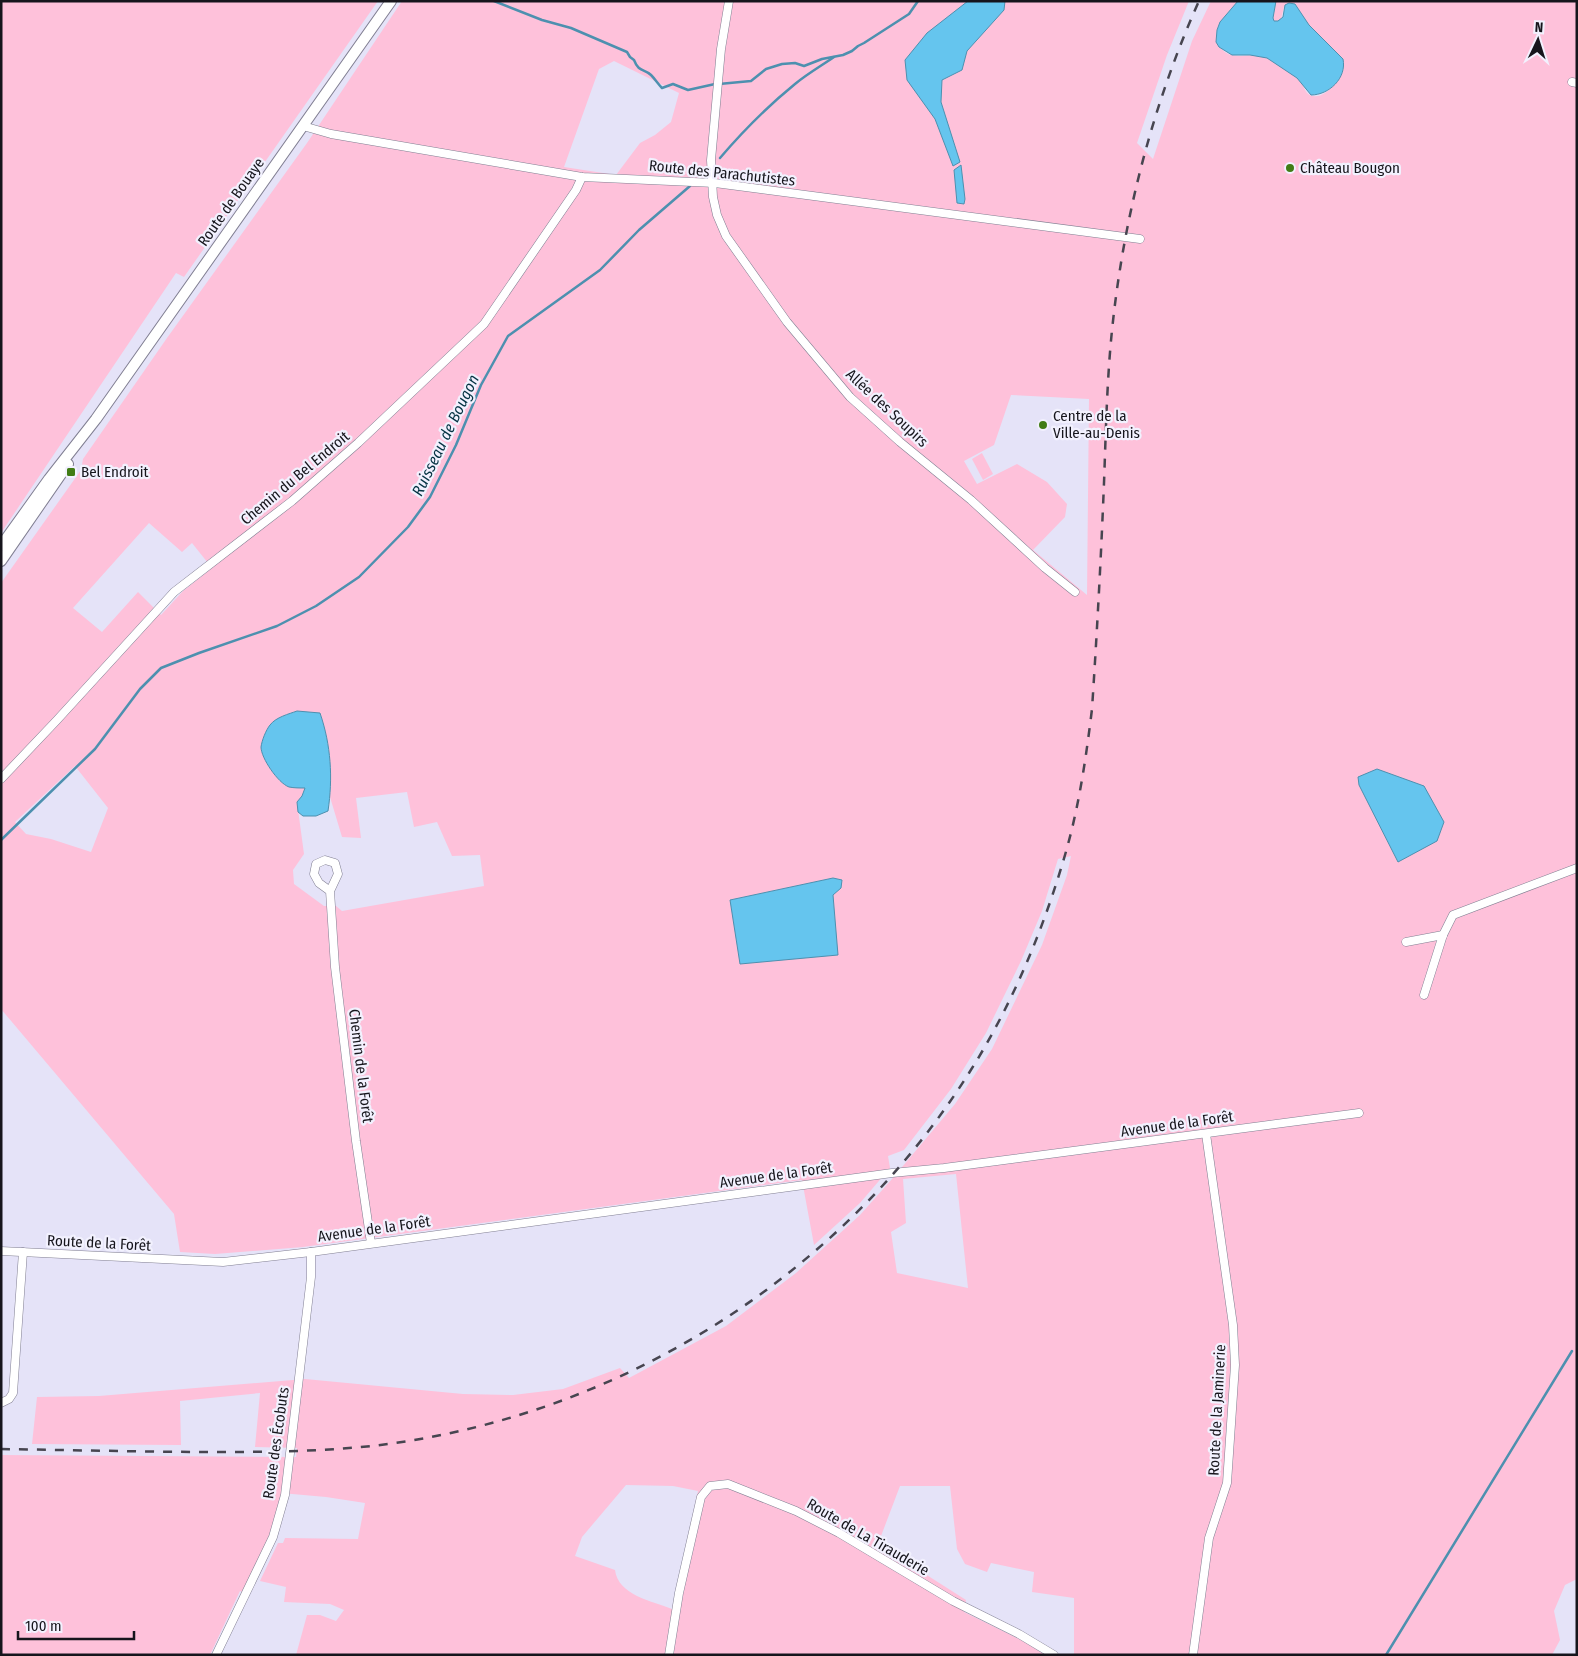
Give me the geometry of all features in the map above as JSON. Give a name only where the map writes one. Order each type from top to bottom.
[{"type":"main road","name":"Route de Bouaye","points":[[1,546],[54,472],[96,419],[391,1]]},
{"type":"main road","name":"Route de Bouaye","points":[[1,560],[66,468],[96,419]]},
{"type":"street","name":"Allée des Soupirs","points":[[729,1],[721,49],[711,160],[711,182],[717,215],[726,236],[787,322],[850,397],[900,442],[971,500],[1045,568],[1075,592]]},
{"type":"street","name":"Route des Parachutistes","points":[[303,126],[331,134],[582,177],[711,182],[1140,239]]},
{"type":"street","name":"Chemin du Bel Endroit","points":[[1,779],[174,592],[292,501],[358,443],[484,324],[570,198],[582,177]]},
{"type":"street","points":[[1424,995],[1442,935],[1453,915],[1577,868]]},
{"type":"street","name":"Chemin de la Forêt","points":[[330,892],[335,968],[356,1141],[371,1243]]},
{"type":"street","points":[[1406,942],[1442,935]]},
{"type":"street","name":"Avenue de la Forêt","points":[[196,1262],[223,1262],[310,1252],[1359,1113]]},
{"type":"street","name":"Route de la Jaminerie","points":[[1193,1655],[1208,1538],[1224,1498],[1230,1468],[1235,1365],[1233,1325],[1206,1134]]},
{"type":"street","name":"Route de la Forêt","points":[[1,1251],[196,1262]]},
{"type":"street","points":[[5,1401],[12,1393],[23,1252]]},
{"type":"street","name":"Route des Écobuts","points":[[216,1655],[273,1537],[285,1495],[311,1277],[310,1252]]},
{"type":"street","name":"Route de La Tirauderie","points":[[669,1655],[679,1593],[701,1497],[710,1486],[728,1484],[796,1511],[839,1532],[906,1574],[976,1614],[1019,1634],[1054,1655]]},
{"type":"shaded area","points":[[1,1],[378,1],[184,277],[176,273],[1,533]]},
{"type":"shaded area","points":[[402,1],[968,1],[905,60],[945,117],[941,102],[942,80],[962,70],[967,51],[1003,10],[1005,1],[1189,1],[1167,55],[1137,143],[1153,159],[1192,41],[1211,1],[1238,1],[1221,22],[1216,35],[1222,50],[1230,55],[1258,55],[1267,57],[1298,79],[1308,94],[1315,96],[1321,95],[1332,88],[1340,77],[1344,66],[1309,25],[1295,4],[1284,7],[1281,19],[1274,21],[1276,1],[1577,1],[1577,1579],[1565,1585],[1554,1611],[1560,1640],[1552,1655],[1074,1655],[1074,1598],[1032,1592],[1034,1572],[991,1563],[987,1572],[965,1564],[957,1549],[950,1486],[900,1486],[878,1544],[966,1600],[964,1612],[1025,1642],[1045,1655],[296,1655],[307,1615],[320,1615],[336,1621],[344,1610],[330,1604],[284,1602],[286,1587],[260,1581],[278,1543],[283,1543],[285,1538],[358,1539],[365,1503],[281,1493],[275,1522],[263,1552],[242,1592],[240,1591],[210,1655],[1,1655],[1,1455],[296,1457],[297,1448],[255,1447],[260,1393],[180,1401],[181,1445],[32,1444],[37,1397],[99,1396],[305,1379],[463,1394],[513,1395],[563,1389],[620,1368],[629,1378],[726,1326],[796,1273],[860,1215],[892,1179],[955,1104],[992,1049],[1042,945],[1067,875],[1071,856],[1058,859],[1042,911],[1021,961],[986,1033],[951,1089],[904,1150],[888,1156],[890,1168],[860,1203],[814,1245],[802,1180],[303,1247],[215,1254],[180,1252],[174,1214],[1,1009],[1,583],[81,470],[83,459],[167,338],[307,143]],"holes":[[[614,61],[679,93],[671,122],[655,135],[640,143],[616,175],[564,167],[599,69]],[[1011,395],[1089,399],[1087,595],[1033,550],[1065,517],[1067,504],[1047,482],[1017,464],[977,484],[964,461],[994,445]],[[149,523],[182,552],[192,543],[212,568],[183,591],[161,615],[138,592],[102,632],[73,608]],[[75,766],[108,808],[91,852],[51,839],[26,834],[15,822]],[[331,767],[330,797],[342,837],[361,838],[356,798],[407,792],[414,827],[437,822],[452,856],[480,855],[484,886],[342,911],[336,906],[324,906],[294,884],[293,870],[304,854],[297,802],[305,788],[289,787]],[[833,878],[842,880],[841,888],[833,895],[730,900]],[[956,1174],[968,1288],[897,1273],[891,1232],[906,1223],[903,1179]],[[626,1485],[673,1486],[698,1491],[672,1609],[646,1600],[629,1591],[617,1579],[615,1570],[575,1556],[582,1537]]]},
{"type":"shaded area","points":[[982,453],[993,474],[983,480],[972,459]]},
{"type":"water","points":[[968,1],[1005,1],[1004,10],[967,51],[962,70],[942,80],[941,102],[960,162],[953,166],[935,119],[907,80],[905,60],[927,33]]},
{"type":"water","points":[[1238,1],[1276,1],[1274,21],[1278,21],[1283,17],[1285,5],[1289,3],[1295,4],[1309,25],[1343,59],[1342,73],[1335,84],[1324,92],[1311,95],[1297,78],[1267,58],[1250,55],[1232,55],[1219,47],[1216,42],[1220,22]]},
{"type":"water","points":[[961,165],[964,204],[957,203],[954,170]]},
{"type":"water","points":[[297,711],[320,713],[327,737],[331,774],[328,811],[316,816],[303,816],[298,812],[297,802],[305,788],[289,787],[280,781],[271,770],[261,747],[266,732],[273,722]]},
{"type":"water","points":[[1377,769],[1424,786],[1444,822],[1437,841],[1398,862],[1359,785],[1358,777]]},
{"type":"water","points":[[833,878],[842,880],[841,888],[833,895],[838,955],[740,964],[730,900]]},
{"type":"waterway","points":[[494,1],[542,20],[571,28],[627,52],[638,67],[651,75],[662,88],[673,84],[688,90],[715,84]]},
{"type":"waterway","name":"Ruisseau de Bougon","points":[[719,84],[751,81],[766,69],[782,64],[795,63],[804,66],[822,59],[843,55],[909,14],[918,1]]},
{"type":"waterway","name":"Ruisseau de Bougon","points":[[720,158],[775,101],[800,80],[834,57]]},
{"type":"waterway","name":"Ruisseau de Bougon","points":[[1,840],[95,749],[140,689],[161,668],[277,626],[316,606],[359,577],[408,527],[430,497],[456,445],[481,385],[508,336],[600,270],[639,230],[690,186]]},
{"type":"waterway","points":[[1386,1655],[1572,1351]]},
{"type":"railway","points":[[1,1449],[218,1452],[322,1450],[374,1446],[426,1438],[508,1418],[587,1391],[663,1355],[735,1312],[803,1262],[864,1205],[920,1142],[969,1073],[999,1022],[1047,912],[1070,837],[1082,782],[1092,709],[1108,381],[1118,280],[1134,198],[1155,117],[1168,78],[1199,1]]},
{"type":"place","name":"Château Bougon","points":[[1290,168]]},
{"type":"place","name":"Centre de la Ville-au-Denis","points":[[1043,425]]},
{"type":"place","name":"Bel Endroit","points":[[71,472]]}]
